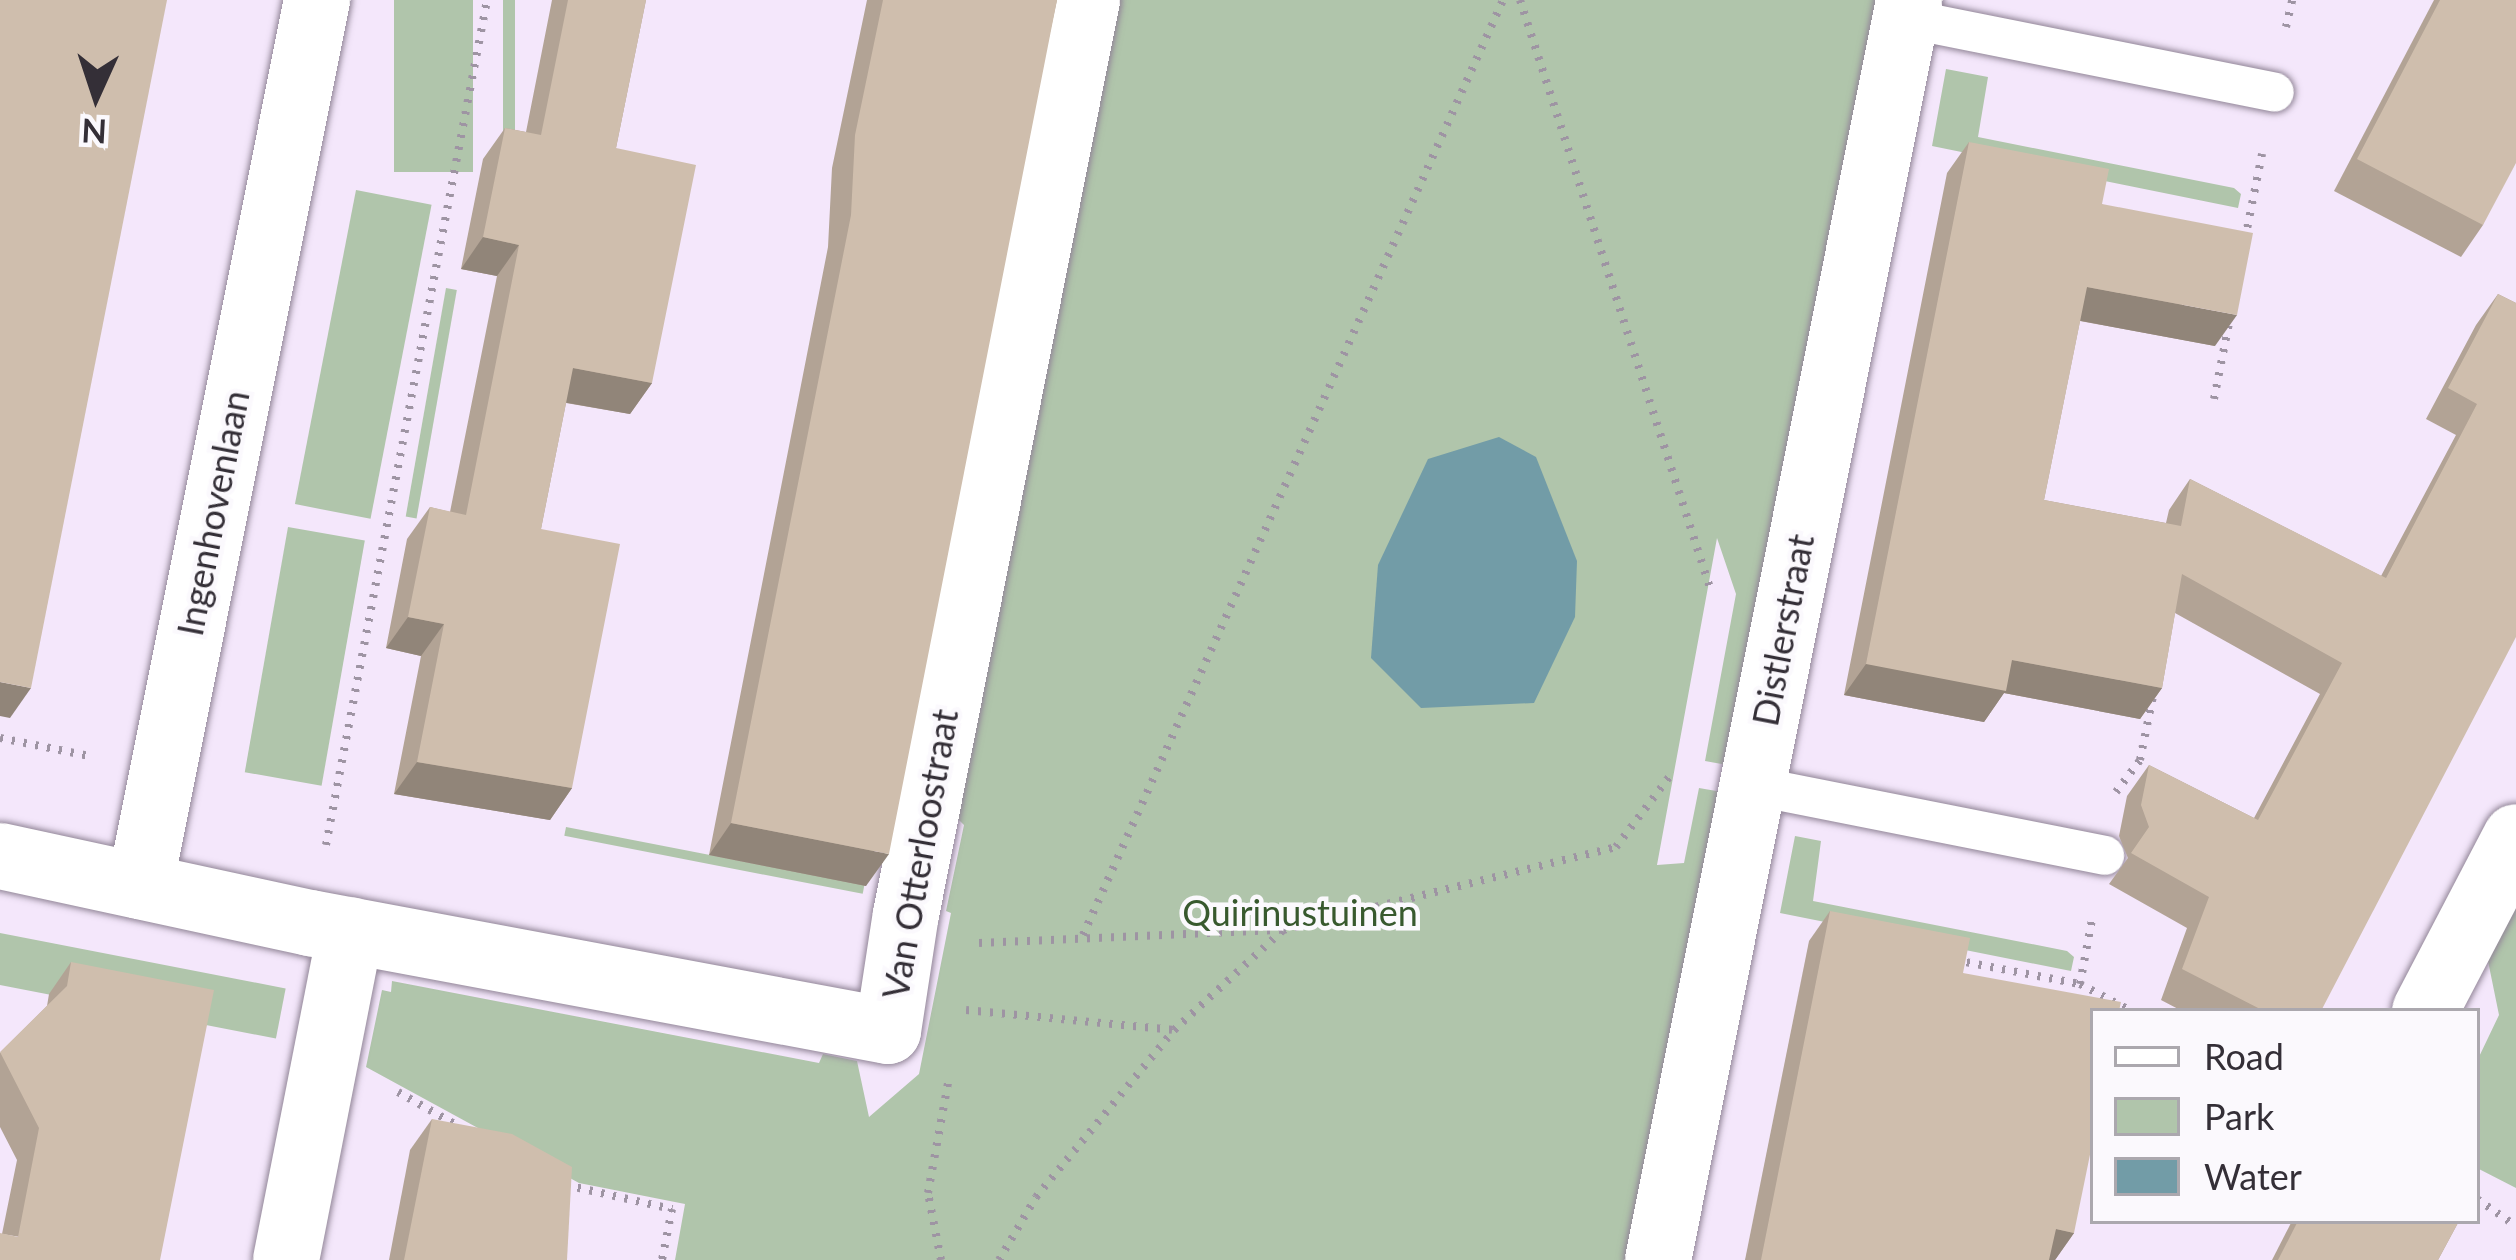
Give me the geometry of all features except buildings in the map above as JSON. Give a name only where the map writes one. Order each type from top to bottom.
[{"type":"street","name":"Ingenhovenlaan","points":[[140,886],[317,0]]},
{"type":"street","name":"Van Otterloostraat","points":[[140,886],[888,1031],[906,914],[1087,0]]},
{"type":"street","name":"Distlerstraat","points":[[1658,1260],[1907,9]]},
{"type":"street","points":[[2427,1008],[2516,837]]},
{"type":"street","points":[[0,856],[140,886]]},
{"type":"street","points":[[286,1260],[324,1065],[331,926]]},
{"type":"lane","points":[[1907,9],[2274,92]]},
{"type":"lane","points":[[1751,785],[2104,855]]},
{"type":"path","points":[[331,926],[487,0]]},
{"type":"path","points":[[1083,935],[1503,0]]},
{"type":"path","points":[[1520,0],[1712,593]]},
{"type":"path","points":[[2244,246],[2292,0]]},
{"type":"path","points":[[2214,399],[2231,312]]},
{"type":"path","points":[[2080,984],[2116,788],[2140,760],[2159,668]]},
{"type":"path","points":[[974,944],[1083,935],[1283,930],[1616,847],[1675,769]]},
{"type":"path","points":[[999,1260],[1036,1197],[1174,1030],[1283,930]]},
{"type":"path","points":[[1945,958],[2080,984],[2125,1008]]},
{"type":"path","points":[[957,1032],[965,987]]},
{"type":"path","points":[[2092,1008],[2095,992]]},
{"type":"path","points":[[961,1009],[1174,1030]]},
{"type":"path","points":[[324,1065],[360,1071],[464,1129]]},
{"type":"path","points":[[941,1260],[928,1193],[949,1078]]},
{"type":"path","points":[[548,1175],[568,1187],[672,1209],[662,1260]]},
{"type":"path","points":[[2480,1201],[2516,1226]]},
{"type":"green space","points":[[394,0],[473,0],[473,172],[394,172]]},
{"type":"green space","points":[[503,0],[515,0],[515,139],[503,139]]},
{"type":"green space","name":"Quirinustuinen","points":[[1120,0],[1879,0],[1727,765],[1705,761],[1736,594],[1717,538],[1657,865],[1684,863],[1699,788],[1722,792],[1630,1260],[675,1260],[685,1204],[579,1183],[366,1067],[382,990],[391,992],[392,981],[819,1063],[823,1054],[857,1061],[869,1117],[919,1074],[951,913],[946,911],[964,825],[958,819]]},
{"type":"green space","points":[[1946,69],[1988,77],[1978,137],[2234,188],[2241,194],[2238,208],[1932,146]]},
{"type":"green space","points":[[356,190],[432,205],[371,519],[295,504]]},
{"type":"green space","points":[[446,288],[457,290],[417,518],[406,516]]},
{"type":"green space","points":[[288,527],[365,541],[322,786],[245,772]]},
{"type":"green space","points":[[566,827],[864,885],[863,894],[564,836]]},
{"type":"green space","points":[[1795,836],[1821,841],[1813,901],[2067,951],[2074,957],[2071,971],[1780,913]]},
{"type":"green space","points":[[2516,904],[2516,1188],[2480,1170],[2480,1055],[2499,1015],[2488,961]]},
{"type":"green space","points":[[0,933],[286,989],[276,1039],[0,985]]},
{"type":"water","points":[[1499,437],[1536,457],[1577,561],[1575,617],[1534,703],[1421,708],[1371,658],[1378,565],[1428,459]]}]
